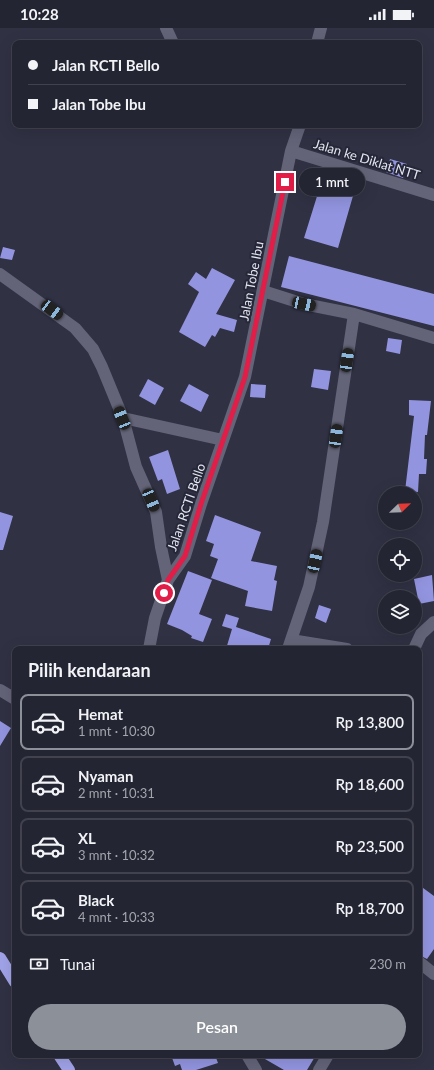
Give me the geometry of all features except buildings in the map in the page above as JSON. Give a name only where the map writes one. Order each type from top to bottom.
[{"type":"highway","points":[[0,958],[12,977]]},
{"type":"highway","points":[[62,1058],[69,1070]]},
{"type":"street","points":[[166,28],[172,40]]},
{"type":"street","points":[[318,40],[321,28]]},
{"type":"street","name":"Jalan Tobe Ibu","points":[[223,440],[245,377],[291,150],[299,128]]},
{"type":"street","name":"Jalan ke Diklat NTT","points":[[291,150],[434,195]]},
{"type":"street","points":[[0,274],[40,301],[75,328],[85,339],[102,367],[122,418],[136,467],[156,512],[168,580]]},
{"type":"street","points":[[263,291],[304,304],[354,314],[434,338]]},
{"type":"street","points":[[312,646],[289,644],[309,587],[323,522],[354,314]]},
{"type":"street","points":[[122,418],[223,440]]},
{"type":"street","name":"Jalan RCTI Bello","points":[[150,646],[155,618],[168,580],[185,556],[223,440]]},
{"type":"street","points":[[415,646],[421,634],[434,622]]},
{"type":"street","points":[[0,690],[12,697]]},
{"type":"street","points":[[422,964],[434,974]]},
{"type":"street","points":[[249,1058],[256,1070]]},
{"type":"street","points":[[319,1070],[326,1058]]},
{"type":"route","points":[[164,593],[168,580],[185,556],[201,504],[235,410],[245,377],[285,182]]}]
